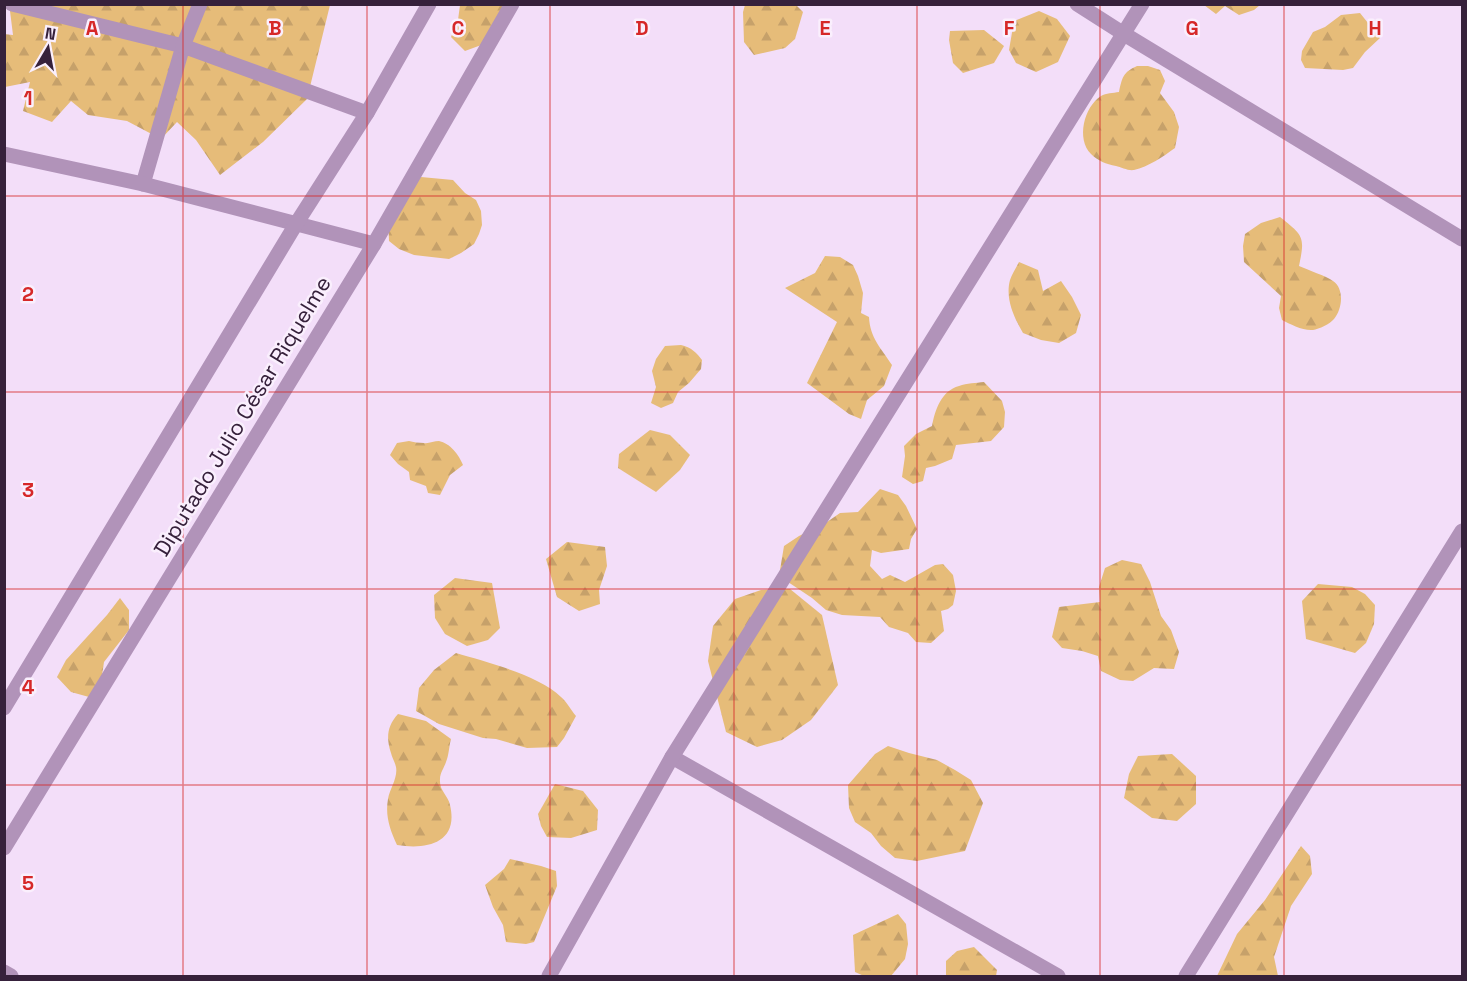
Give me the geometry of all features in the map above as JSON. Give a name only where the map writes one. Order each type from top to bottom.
[{"type":"street","points":[[12,4],[183,46],[368,113]]},
{"type":"street","points":[[143,184],[183,46],[200,4]]},
{"type":"street","points":[[4,708],[296,224],[368,113],[429,4]]},
{"type":"street","name":"Diputado Julio César Riquelme","points":[[4,848],[374,244],[512,4]]},
{"type":"street","points":[[1077,4],[1462,238]]},
{"type":"street","points":[[549,976],[672,758],[1142,4]]},
{"type":"street","points":[[4,154],[143,184],[374,244]]},
{"type":"street","points":[[1185,976],[1461,538]]},
{"type":"street","points":[[672,758],[1058,976]]},
{"type":"street","points":[[4,972],[11,976]]},
{"type":"green space","points":[[22,5],[330,5],[307,99],[263,142],[220,175],[196,140],[177,122],[161,139],[127,121],[88,115],[71,101],[52,122],[23,111],[30,82],[5,87],[4,34],[13,35],[10,11]]},
{"type":"green space","points":[[460,5],[517,5],[484,44],[465,51],[451,37],[458,20]]},
{"type":"green space","points":[[745,5],[796,5],[803,12],[795,39],[785,48],[754,55],[744,42],[743,12]]},
{"type":"green space","points":[[1204,5],[1260,5],[1254,10],[1239,15],[1225,6],[1216,14]]},
{"type":"green space","points":[[1039,11],[1057,19],[1070,36],[1058,62],[1036,72],[1016,63],[1009,50],[1014,21]]},
{"type":"green space","points":[[1360,13],[1380,38],[1353,68],[1343,70],[1305,68],[1301,60],[1302,51],[1313,32],[1325,27],[1341,15]]},
{"type":"green space","points":[[984,30],[1004,46],[994,63],[963,73],[953,63],[949,40],[950,31]]},
{"type":"green space","points":[[1137,66],[1148,66],[1160,70],[1165,81],[1160,93],[1174,112],[1179,127],[1175,148],[1150,164],[1132,170],[1106,163],[1091,154],[1086,148],[1083,132],[1086,115],[1095,101],[1103,95],[1119,92],[1124,76]]},
{"type":"green space","points":[[421,177],[453,180],[465,193],[476,200],[481,211],[482,225],[474,244],[449,259],[414,255],[399,249],[389,241],[388,214],[402,191]]},
{"type":"green space","points":[[1280,217],[1301,238],[1299,266],[1330,279],[1337,285],[1341,294],[1337,315],[1330,323],[1318,329],[1297,327],[1282,320],[1279,308],[1281,296],[1244,262],[1245,234],[1261,223]]},
{"type":"green space","points":[[825,256],[840,257],[853,265],[863,293],[861,313],[869,317],[874,337],[892,365],[884,386],[867,400],[861,419],[849,414],[807,383],[837,322],[785,288],[815,273]]},
{"type":"green space","points":[[1019,262],[1038,270],[1043,291],[1061,281],[1081,315],[1076,333],[1059,343],[1041,340],[1023,333],[1014,314],[1009,294],[1010,280]]},
{"type":"green space","points":[[681,345],[691,349],[700,357],[701,369],[678,392],[673,403],[661,408],[651,403],[656,387],[652,371],[656,359],[665,346]]},
{"type":"green space","points":[[984,382],[1002,401],[1005,412],[1004,427],[991,441],[956,445],[952,459],[926,468],[923,481],[913,484],[902,477],[904,446],[916,434],[932,426],[943,397],[953,388]]},
{"type":"green space","points":[[650,430],[670,435],[690,455],[680,470],[656,492],[618,468],[619,454]]},
{"type":"green space","points":[[443,442],[459,457],[463,465],[450,475],[440,495],[428,493],[426,486],[410,480],[409,472],[390,455],[397,443]]},
{"type":"green space","points":[[880,489],[898,495],[917,529],[911,539],[909,549],[881,553],[872,550],[870,566],[882,579],[890,575],[905,582],[935,565],[943,564],[953,575],[956,591],[953,605],[941,611],[944,631],[931,643],[916,642],[908,633],[889,627],[880,617],[842,615],[826,610],[779,576],[784,546],[840,513],[858,512]]},
{"type":"green space","points":[[567,542],[605,547],[607,566],[599,590],[600,604],[579,611],[557,597],[546,559]]},
{"type":"green space","points":[[1122,560],[1141,564],[1150,582],[1161,616],[1171,630],[1179,652],[1174,669],[1154,668],[1133,681],[1120,680],[1101,671],[1098,656],[1062,648],[1052,637],[1059,607],[1100,602],[1099,587],[1105,568]]},
{"type":"green space","points":[[455,578],[492,583],[500,628],[488,640],[467,646],[445,634],[435,618],[434,595]]},
{"type":"green space","points":[[1318,584],[1352,587],[1365,594],[1375,605],[1374,624],[1366,643],[1355,653],[1306,639],[1302,601]]},
{"type":"green space","points":[[790,589],[822,615],[838,685],[811,720],[782,740],[757,747],[726,732],[708,661],[713,626],[735,599],[761,590]]},
{"type":"green space","points":[[120,598],[129,610],[129,630],[104,662],[101,682],[89,697],[71,692],[57,677],[66,660]]},
{"type":"green space","points":[[456,653],[497,665],[540,682],[563,699],[576,716],[557,747],[527,748],[496,739],[483,738],[439,724],[416,711],[419,688],[434,670]]},
{"type":"green space","points":[[398,714],[426,721],[451,739],[440,779],[441,787],[450,805],[452,818],[450,828],[445,836],[429,845],[397,845],[389,823],[388,799],[395,779],[396,765],[389,748],[388,732]]},
{"type":"green space","points":[[888,746],[937,760],[971,780],[983,803],[965,851],[917,861],[895,858],[871,833],[855,822],[849,808],[848,785],[875,754]]},
{"type":"green space","points":[[1172,754],[1196,776],[1196,804],[1177,821],[1152,818],[1124,798],[1129,774],[1138,756]]},
{"type":"green space","points":[[555,784],[583,791],[598,810],[597,830],[571,838],[547,837],[538,814]]},
{"type":"green space","points":[[1301,846],[1310,856],[1312,874],[1291,906],[1274,957],[1278,976],[1217,976],[1237,934],[1265,900]]},
{"type":"green space","points":[[510,859],[556,871],[557,886],[534,942],[526,944],[506,942],[503,925],[485,885],[504,869]]},
{"type":"green space","points":[[898,914],[906,924],[908,944],[905,959],[891,976],[864,976],[855,972],[853,935]]},
{"type":"green space","points":[[974,947],[997,970],[996,976],[946,976],[946,961],[957,951]]}]
